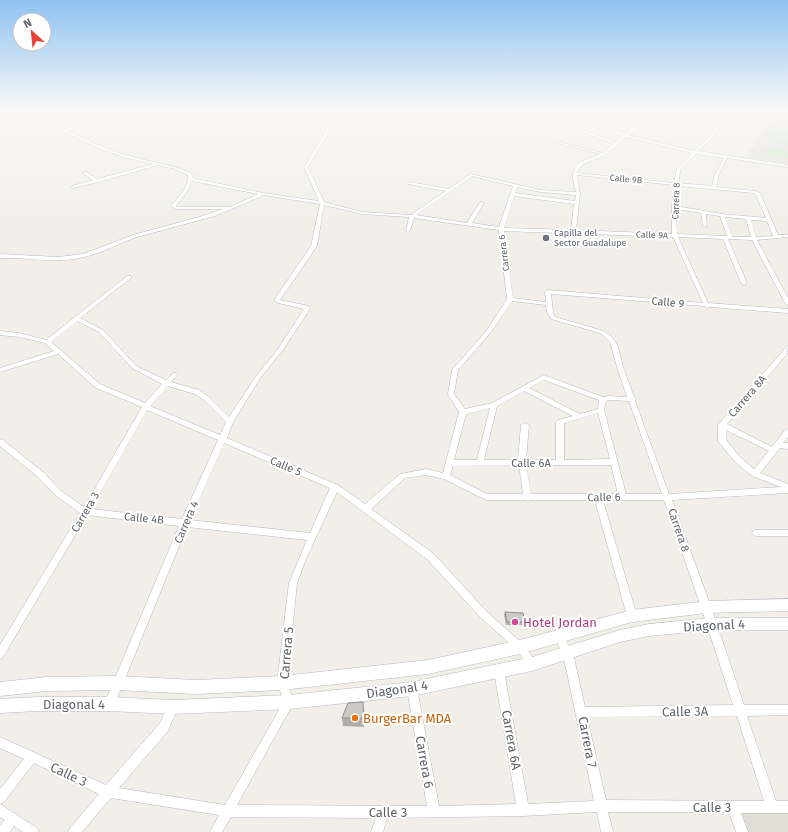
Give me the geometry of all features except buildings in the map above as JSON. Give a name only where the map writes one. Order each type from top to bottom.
[{"type":"street","points":[[107,150],[176,168],[190,174],[191,179],[173,206],[176,208],[231,208]]},
{"type":"street","points":[[316,150],[306,167],[322,203]]},
{"type":"street","points":[[587,150],[604,154]]},
{"type":"street","points":[[573,232],[578,194],[575,174],[577,168],[582,163],[604,154],[609,150]]},
{"type":"street","points":[[685,150],[788,166]]},
{"type":"street","name":"Carrera 8","points":[[696,150],[679,168],[674,207],[676,236],[707,306]]},
{"type":"street","points":[[714,188],[717,174],[726,157]]},
{"type":"street","points":[[74,188],[157,164]]},
{"type":"street","points":[[85,173],[97,181]]},
{"type":"street","name":"Calle 9B","points":[[575,174],[755,192],[758,194],[768,220]]},
{"type":"street","points":[[408,231],[412,216],[471,175],[541,191],[578,194]]},
{"type":"street","name":"Calle 9A","points":[[191,179],[263,194],[322,203],[362,212],[412,216],[501,229],[754,239],[788,236]]},
{"type":"street","points":[[410,183],[449,190]]},
{"type":"street","name":"Carrera 6","points":[[510,299],[501,229],[515,185]]},
{"type":"street","points":[[0,256],[18,255],[55,258],[87,256],[97,253],[122,240],[215,214],[263,194]]},
{"type":"street","points":[[512,194],[577,203]]},
{"type":"street","points":[[469,224],[482,202]]},
{"type":"street","name":"Carrera 4","points":[[109,704],[185,522],[230,422],[259,376],[280,350],[308,308],[277,300],[314,246],[322,203]]},
{"type":"street","points":[[674,207],[703,211],[722,216],[768,220],[776,237]]},
{"type":"street","points":[[703,211],[705,226]]},
{"type":"street","points":[[722,216],[744,283]]},
{"type":"street","points":[[748,218],[754,239],[788,303]]},
{"type":"street","points":[[47,342],[129,277]]},
{"type":"street","name":"Carrera 8","points":[[548,292],[551,316],[553,318],[602,332],[608,335],[612,340],[620,367],[633,399],[706,607],[772,807]]},
{"type":"street","name":"Calle 9","points":[[548,292],[707,306],[788,311]]},
{"type":"street","points":[[446,476],[463,412],[451,394],[455,370],[490,331],[510,299],[550,304]]},
{"type":"street","points":[[77,319],[101,331],[134,367],[166,383],[197,392],[206,398],[230,422]]},
{"type":"street","name":"Calle 5","points":[[0,333],[19,335],[47,342],[94,384],[335,487],[366,508],[431,557],[484,615],[520,647],[532,664]]},
{"type":"street","name":"Carrera 8A","points":[[788,348],[722,425],[722,441],[738,460],[755,474],[788,488]]},
{"type":"street","points":[[0,370],[59,352]]},
{"type":"street","name":"Carrera 3","points":[[0,654],[85,512],[146,406],[175,374]]},
{"type":"street","points":[[463,412],[494,405],[542,377],[603,399],[633,399]]},
{"type":"street","points":[[524,388],[579,416]]},
{"type":"street","points":[[603,399],[601,410],[623,497]]},
{"type":"street","points":[[480,463],[494,405]]},
{"type":"street","points":[[560,462],[560,422],[601,410]]},
{"type":"street","points":[[525,425],[522,463],[528,498]]},
{"type":"street","points":[[722,425],[776,448],[788,446]]},
{"type":"street","points":[[755,474],[788,432]]},
{"type":"street","name":"Calle 4B","points":[[0,442],[41,475],[58,493],[85,512],[313,537]]},
{"type":"street","name":"Calle 6A","points":[[449,463],[614,462]]},
{"type":"street","name":"Calle 6","points":[[366,508],[403,476],[426,472],[446,476],[486,497],[668,497],[788,488]]},
{"type":"street","name":"Carrera 5","points":[[289,702],[282,683],[293,583],[302,559],[335,487]]},
{"type":"street","points":[[600,504],[632,616]]},
{"type":"street","points":[[756,533],[788,533]]},
{"type":"street","name":"Diagonal 4","points":[[0,689],[47,684],[118,683],[196,687],[282,683],[428,667],[520,647],[632,616],[706,607],[788,605]]},
{"type":"street","name":"Diagonal 4","points":[[0,706],[38,704],[109,704],[173,707],[289,702],[412,689],[532,664],[620,636],[649,630],[711,624],[788,624]]},
{"type":"street","name":"Carrera 7","points":[[559,637],[568,653],[607,832]]},
{"type":"street","name":"Carrera 6A","points":[[499,671],[523,810]]},
{"type":"street","name":"Carrera 6","points":[[412,689],[434,812]]},
{"type":"street","points":[[216,832],[289,702]]},
{"type":"street","points":[[74,832],[164,727],[173,707]]},
{"type":"street","name":"Calle 3A","points":[[582,712],[788,710]]},
{"type":"street","name":"Calle 3","points":[[0,742],[108,792],[228,811],[434,812],[601,806],[788,807]]},
{"type":"street","points":[[0,798],[32,757]]},
{"type":"street","points":[[733,807],[742,832]]},
{"type":"street","points":[[0,810],[33,832]]},
{"type":"street","points":[[377,832],[383,812]]},
{"type":"street","points":[[2,832],[13,819]]},
{"type":"shaded area","points":[[751,150],[788,150],[788,164],[746,157]]},
{"type":"shaded area","points":[[733,807],[788,810],[788,832],[742,832]]},
{"type":"green space","points":[[767,150],[788,151],[788,158],[765,155]]},
{"type":"place","name":"Capilla del Sector Guadalupe","points":[[546,238]]},
{"type":"place","name":"Hotel Jordan","points":[[515,622]]},
{"type":"place","name":"BurgerBar MDA","points":[[355,718]]}]
